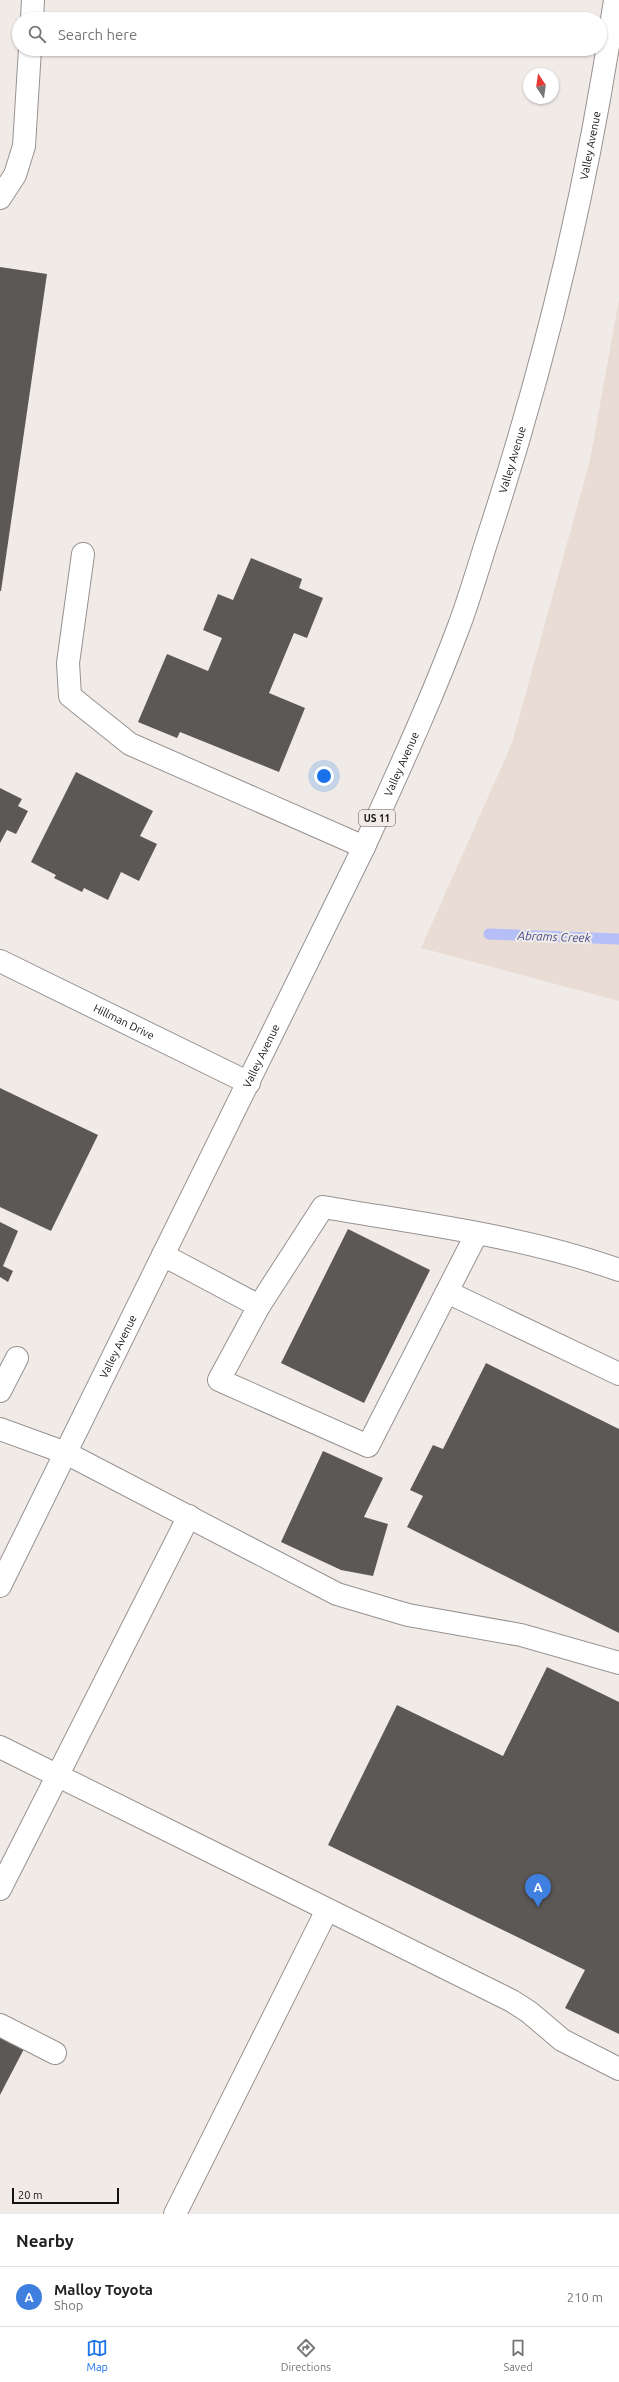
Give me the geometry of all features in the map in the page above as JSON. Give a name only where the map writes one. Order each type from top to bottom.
[{"type":"main road","points":[[32,12],[33,0]]},
{"type":"main road","name":"Valley Avenue","points":[[607,51],[615,0]]},
{"type":"main road","points":[[0,198],[15,175],[24,146],[30,56]]},
{"type":"main road","name":"Valley Avenue","points":[[0,1586],[364,847],[403,760],[459,625],[528,410],[582,188],[606,56]]},
{"type":"main road","points":[[84,554],[68,663],[70,696],[130,744],[364,847]]},
{"type":"main road","name":"Hillman Drive","points":[[0,961],[249,1083]]},
{"type":"main road","points":[[477,1233],[368,1446],[219,1380],[259,1306],[323,1207],[477,1233],[567,1254],[619,1270]]},
{"type":"main road","points":[[163,1255],[259,1306]]},
{"type":"main road","points":[[447,1292],[619,1374]]},
{"type":"main road","points":[[0,1391],[17,1358]]},
{"type":"main road","points":[[0,1429],[66,1452],[337,1594],[408,1615],[521,1635],[619,1662]]},
{"type":"main road","points":[[0,1889],[189,1516]]},
{"type":"main road","points":[[0,1747],[512,2002],[529,2012],[562,2040],[619,2069]]},
{"type":"main road","points":[[175,2214],[327,1910]]},
{"type":"main road","points":[[0,2025],[55,2053]]},
{"type":"shaded area","points":[[619,299],[619,1001],[421,948],[512,743],[590,460]]},
{"type":"building","points":[[0,267],[47,274],[1,591],[0,591]]},
{"type":"building","points":[[251,558],[302,579],[299,588],[323,598],[307,638],[294,633],[269,693],[305,708],[279,772],[180,732],[177,738],[138,722],[167,654],[208,671],[222,638],[203,630],[218,594],[233,600]]},
{"type":"building","points":[[76,772],[153,811],[140,836],[157,844],[139,881],[121,872],[108,900],[84,888],[82,892],[54,878],[56,875],[31,862]]},
{"type":"building","points":[[0,788],[22,799],[18,806],[28,811],[16,834],[7,830],[0,843]]},
{"type":"building","points":[[0,1088],[98,1135],[51,1231],[0,1207]]},
{"type":"building","points":[[0,1222],[18,1231],[3,1266],[13,1271],[8,1282],[0,1277]]},
{"type":"building","points":[[348,1229],[430,1270],[364,1403],[281,1363]]},
{"type":"building","points":[[486,1363],[619,1429],[619,1633],[407,1527],[423,1496],[410,1490],[433,1445],[443,1449]]},
{"type":"building","points":[[323,1451],[383,1478],[364,1517],[388,1524],[373,1576],[341,1570],[281,1542]]},
{"type":"building","points":[[547,1667],[619,1702],[619,2034],[565,2008],[585,1970],[328,1845],[397,1705],[503,1756]]},
{"type":"building","points":[[0,2034],[25,2047],[0,2095]]},
{"type":"waterway","name":"Abrams Creek","points":[[489,934],[619,939]]},
{"type":"place","name":"Malloy Toyota","points":[[538,1907]]}]
